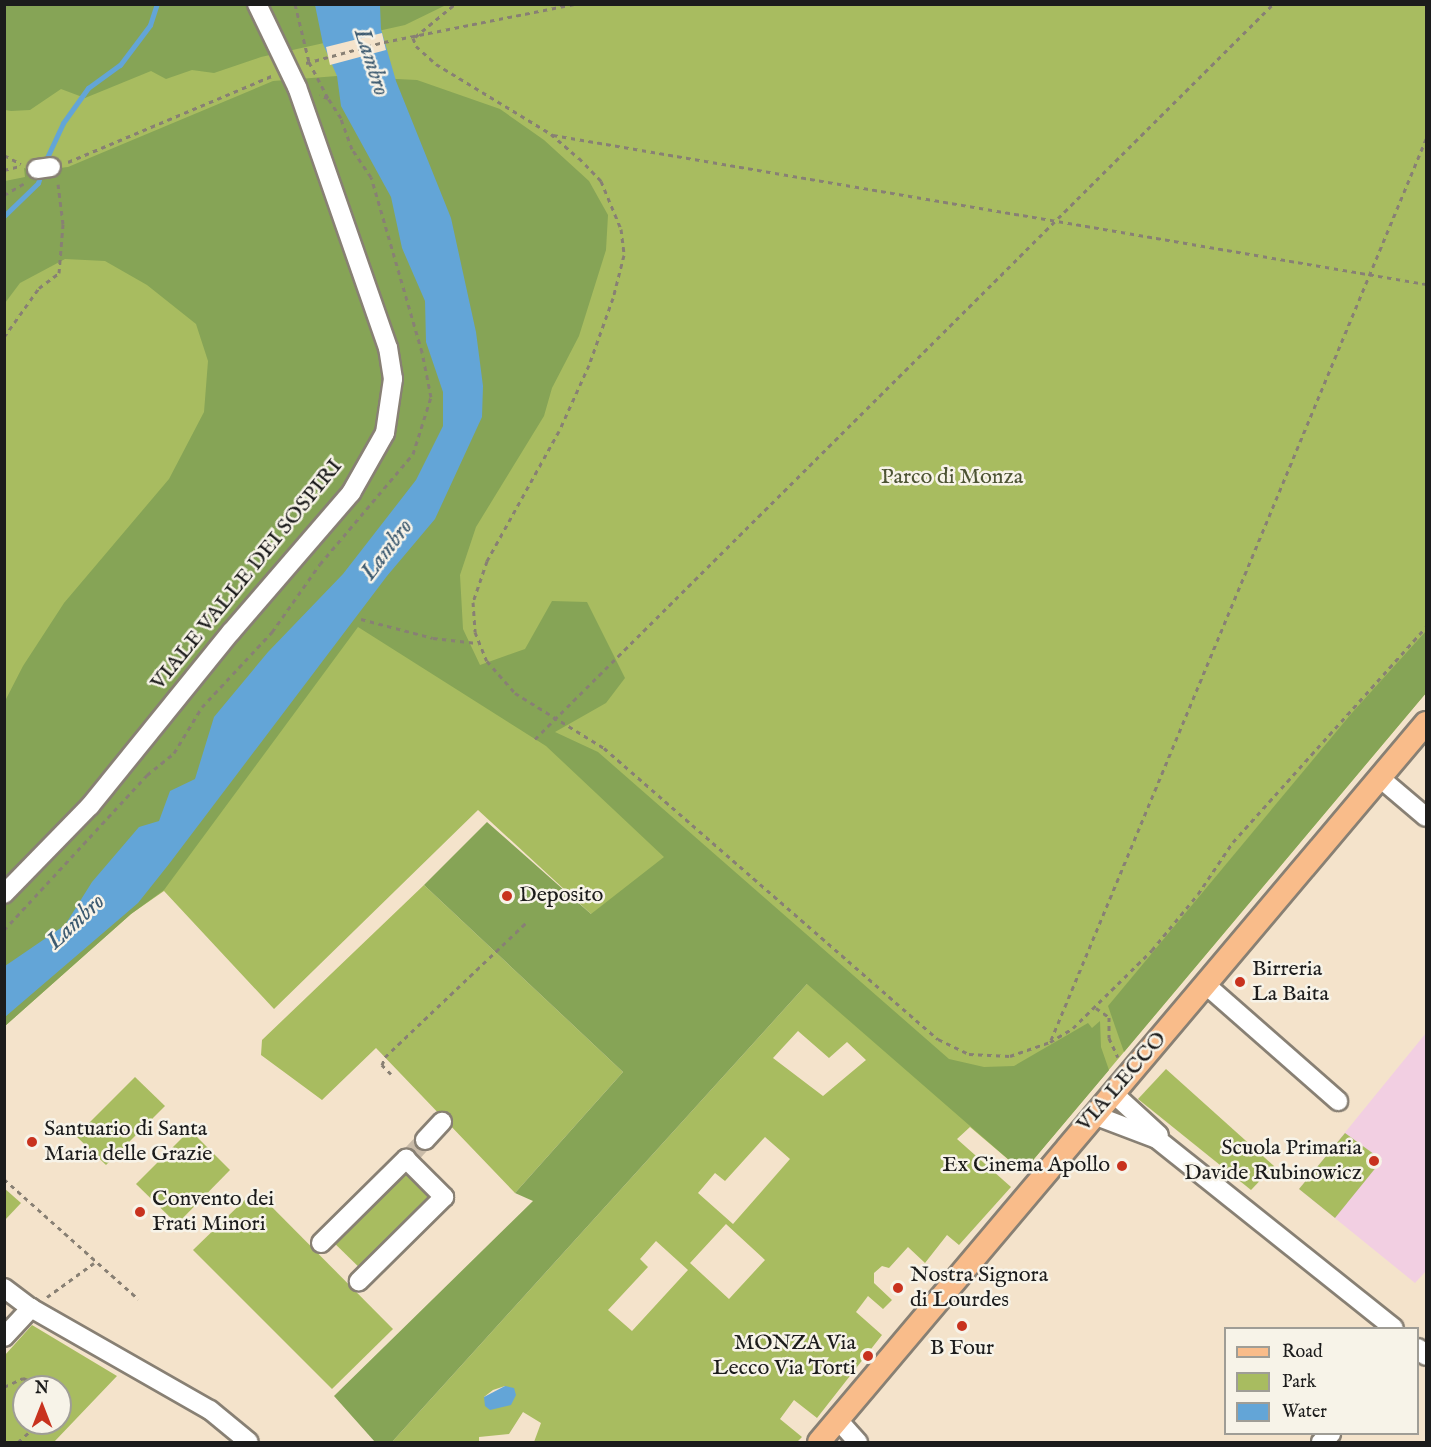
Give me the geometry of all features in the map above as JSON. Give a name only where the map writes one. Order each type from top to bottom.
[{"type":"main road","name":"VIA LECCO","points":[[819,1443],[1426,723]]},
{"type":"street","name":"VIALE VALLE DEI SOSPIRI","points":[[4,894],[90,806],[231,632],[351,493],[386,433],[393,379],[388,348],[297,87],[257,4]]},
{"type":"street","points":[[1380,778],[1426,817]]},
{"type":"street","points":[[1206,985],[1338,1101]]},
{"type":"street","points":[[1113,1093],[1181,1157],[1392,1327]]},
{"type":"street","points":[[1094,1115],[1143,1132],[1181,1157]]},
{"type":"street","points":[[425,1140],[442,1122]]},
{"type":"street","points":[[321,1243],[408,1157],[444,1197],[359,1281]]},
{"type":"street","points":[[4,1288],[31,1308],[210,1410],[249,1443]]},
{"type":"street","points":[[4,1336],[31,1308]]},
{"type":"street","points":[[837,1420],[858,1443]]},
{"type":"path","points":[[4,930],[147,775],[174,753],[202,707],[272,632],[320,564],[413,454],[432,397],[422,352],[371,177],[352,149],[341,118],[309,62],[295,4]]},
{"type":"path","points":[[413,38],[455,4]]},
{"type":"path","points":[[4,170],[40,168],[156,128],[289,68],[328,55],[574,4]]},
{"type":"path","points":[[535,739],[1273,4]]},
{"type":"path","points":[[413,38],[416,46],[436,64],[551,134],[601,181],[621,229],[624,255],[614,298],[559,431],[487,561],[472,609],[477,643],[487,662],[515,693],[555,720],[604,748],[938,1039],[969,1054],[987,1057],[1010,1056],[1050,1042],[1096,1008],[1152,950],[1198,894],[1233,842],[1426,627]]},
{"type":"path","points":[[297,87],[328,98]]},
{"type":"path","points":[[551,134],[1426,284]]},
{"type":"path","points":[[1050,1042],[1426,140]]},
{"type":"path","points":[[4,195],[25,184],[40,168]]},
{"type":"path","points":[[4,337],[39,288],[59,273],[63,224],[58,180],[40,168]]},
{"type":"path","points":[[361,620],[433,638],[477,643]]},
{"type":"path","points":[[391,1074],[382,1065],[385,1057],[528,921]]},
{"type":"path","points":[[1096,1008],[1109,1017],[1109,1038],[1118,1059],[1132,1071]]},
{"type":"path","points":[[4,1179],[94,1263],[138,1299]]},
{"type":"path","points":[[31,1308],[94,1263]]},
{"type":"shaded area","name":"Scuola Primaria Davide Rubinowicz","points":[[1426,1033],[1426,1271],[1415,1283],[1299,1189]]},
{"type":"green space","points":[[4,5],[446,5],[405,25],[261,57],[214,73],[192,70],[166,79],[151,71],[85,98],[61,89],[30,110],[11,111],[5,110]]},
{"type":"green space","name":"Parco di Monza","points":[[5,5],[1426,5],[1426,693],[1023,1172],[970,1127],[957,1139],[1011,1187],[959,1245],[947,1235],[925,1263],[908,1247],[889,1268],[882,1266],[874,1273],[874,1283],[892,1300],[883,1309],[868,1296],[856,1312],[882,1335],[817,1418],[794,1400],[780,1419],[802,1437],[797,1442],[534,1442],[541,1423],[523,1412],[509,1434],[479,1437],[479,1442],[392,1442],[807,984],[591,914],[478,810],[274,1009],[164,891],[131,914],[5,1026]],"holes":[[[798,1031],[829,1058],[847,1042],[866,1060],[823,1096],[773,1058]],[[765,1137],[790,1159],[733,1224],[698,1193],[715,1173],[725,1181]],[[726,1224],[765,1260],[729,1299],[690,1263]],[[656,1241],[688,1270],[632,1331],[608,1310],[648,1267],[640,1259]],[[505,1386],[511,1405],[484,1397],[493,1390]]]},
{"type":"green space","points":[[337,76],[417,80],[500,109],[544,140],[589,181],[608,215],[606,250],[579,336],[552,388],[544,416],[476,527],[460,575],[463,629],[480,665],[525,649],[552,601],[587,602],[625,678],[606,703],[555,732],[598,752],[949,1059],[984,1067],[1014,1066],[1088,1023],[1092,1028],[1100,1021],[1101,1047],[1109,1070],[1023,1172],[807,984],[392,1442],[375,1442],[334,1396],[533,1201],[515,1193],[623,1072],[424,885],[487,822],[591,914],[664,857],[546,746],[358,627],[164,890],[131,914],[5,1026],[5,701],[23,666],[64,603],[169,479],[204,412],[208,361],[196,324],[147,285],[105,261],[65,259],[20,283],[5,303],[5,181],[25,177],[24,168],[34,171],[68,167],[273,81]]},
{"type":"green space","points":[[1426,631],[1426,693],[1124,1052],[1108,1006],[1351,714]]},
{"type":"green space","points":[[424,885],[623,1072],[515,1193],[376,1048],[322,1100],[261,1055],[262,1040]]},
{"type":"green space","points":[[1166,1069],[1274,1166],[1251,1190],[1138,1099]]},
{"type":"green space","points":[[135,1077],[165,1106],[106,1165],[76,1136]]},
{"type":"green space","points":[[190,1130],[230,1170],[177,1224],[136,1184]]},
{"type":"green space","points":[[1345,1133],[1382,1160],[1335,1218],[1299,1189]]},
{"type":"green space","points":[[406,1152],[450,1196],[369,1277],[325,1234]]},
{"type":"green space","points":[[4,1188],[21,1203],[5,1220],[4,1220]]},
{"type":"green space","points":[[255,1190],[393,1329],[332,1389],[193,1250]]},
{"type":"green space","points":[[32,1325],[117,1376],[72,1423],[72,1375],[12,1375],[12,1435],[61,1435],[54,1442],[5,1442],[5,1355]]},
{"type":"water","name":"Lambro","points":[[315,5],[380,5],[381,29],[396,81],[451,218],[476,332],[483,386],[482,417],[435,519],[387,576],[138,903],[5,1017],[5,966],[65,925],[92,882],[139,827],[159,821],[170,791],[195,779],[214,717],[268,652],[343,574],[416,480],[443,426],[443,392],[426,342],[425,301],[402,248],[391,197],[341,106],[337,76],[323,44]]},
{"type":"water","points":[[505,1386],[514,1388],[516,1395],[511,1405],[490,1410],[485,1406],[484,1397]]},
{"type":"pier","points":[[382,33],[386,50],[330,65],[326,47]]},
{"type":"waterway","points":[[44,164],[63,123],[88,88],[120,65],[150,25],[157,4]]},
{"type":"waterway","points":[[4,216],[38,183],[41,173]]},
{"type":"tunnel","points":[[410,1156],[425,1140]]},
{"type":"place","name":"Deposito","points":[[507,896]]},
{"type":"place","name":"Birreria La Baita","points":[[1240,982]]},
{"type":"place","name":"Santuario di Santa Maria delle Grazie","points":[[32,1142]]},
{"type":"place","name":"Scuola Primaria Davide Rubinowicz","points":[[1374,1161]]},
{"type":"place","name":"Ex Cinema Apollo","points":[[1122,1166]]},
{"type":"place","name":"Convento dei Frati Minori","points":[[140,1212]]},
{"type":"place","name":"Nostra Signora di Lourdes","points":[[898,1288]]},
{"type":"place","name":"B Four","points":[[962,1326]]},
{"type":"place","name":"MONZA Via Lecco Via Torti","points":[[868,1356]]}]
